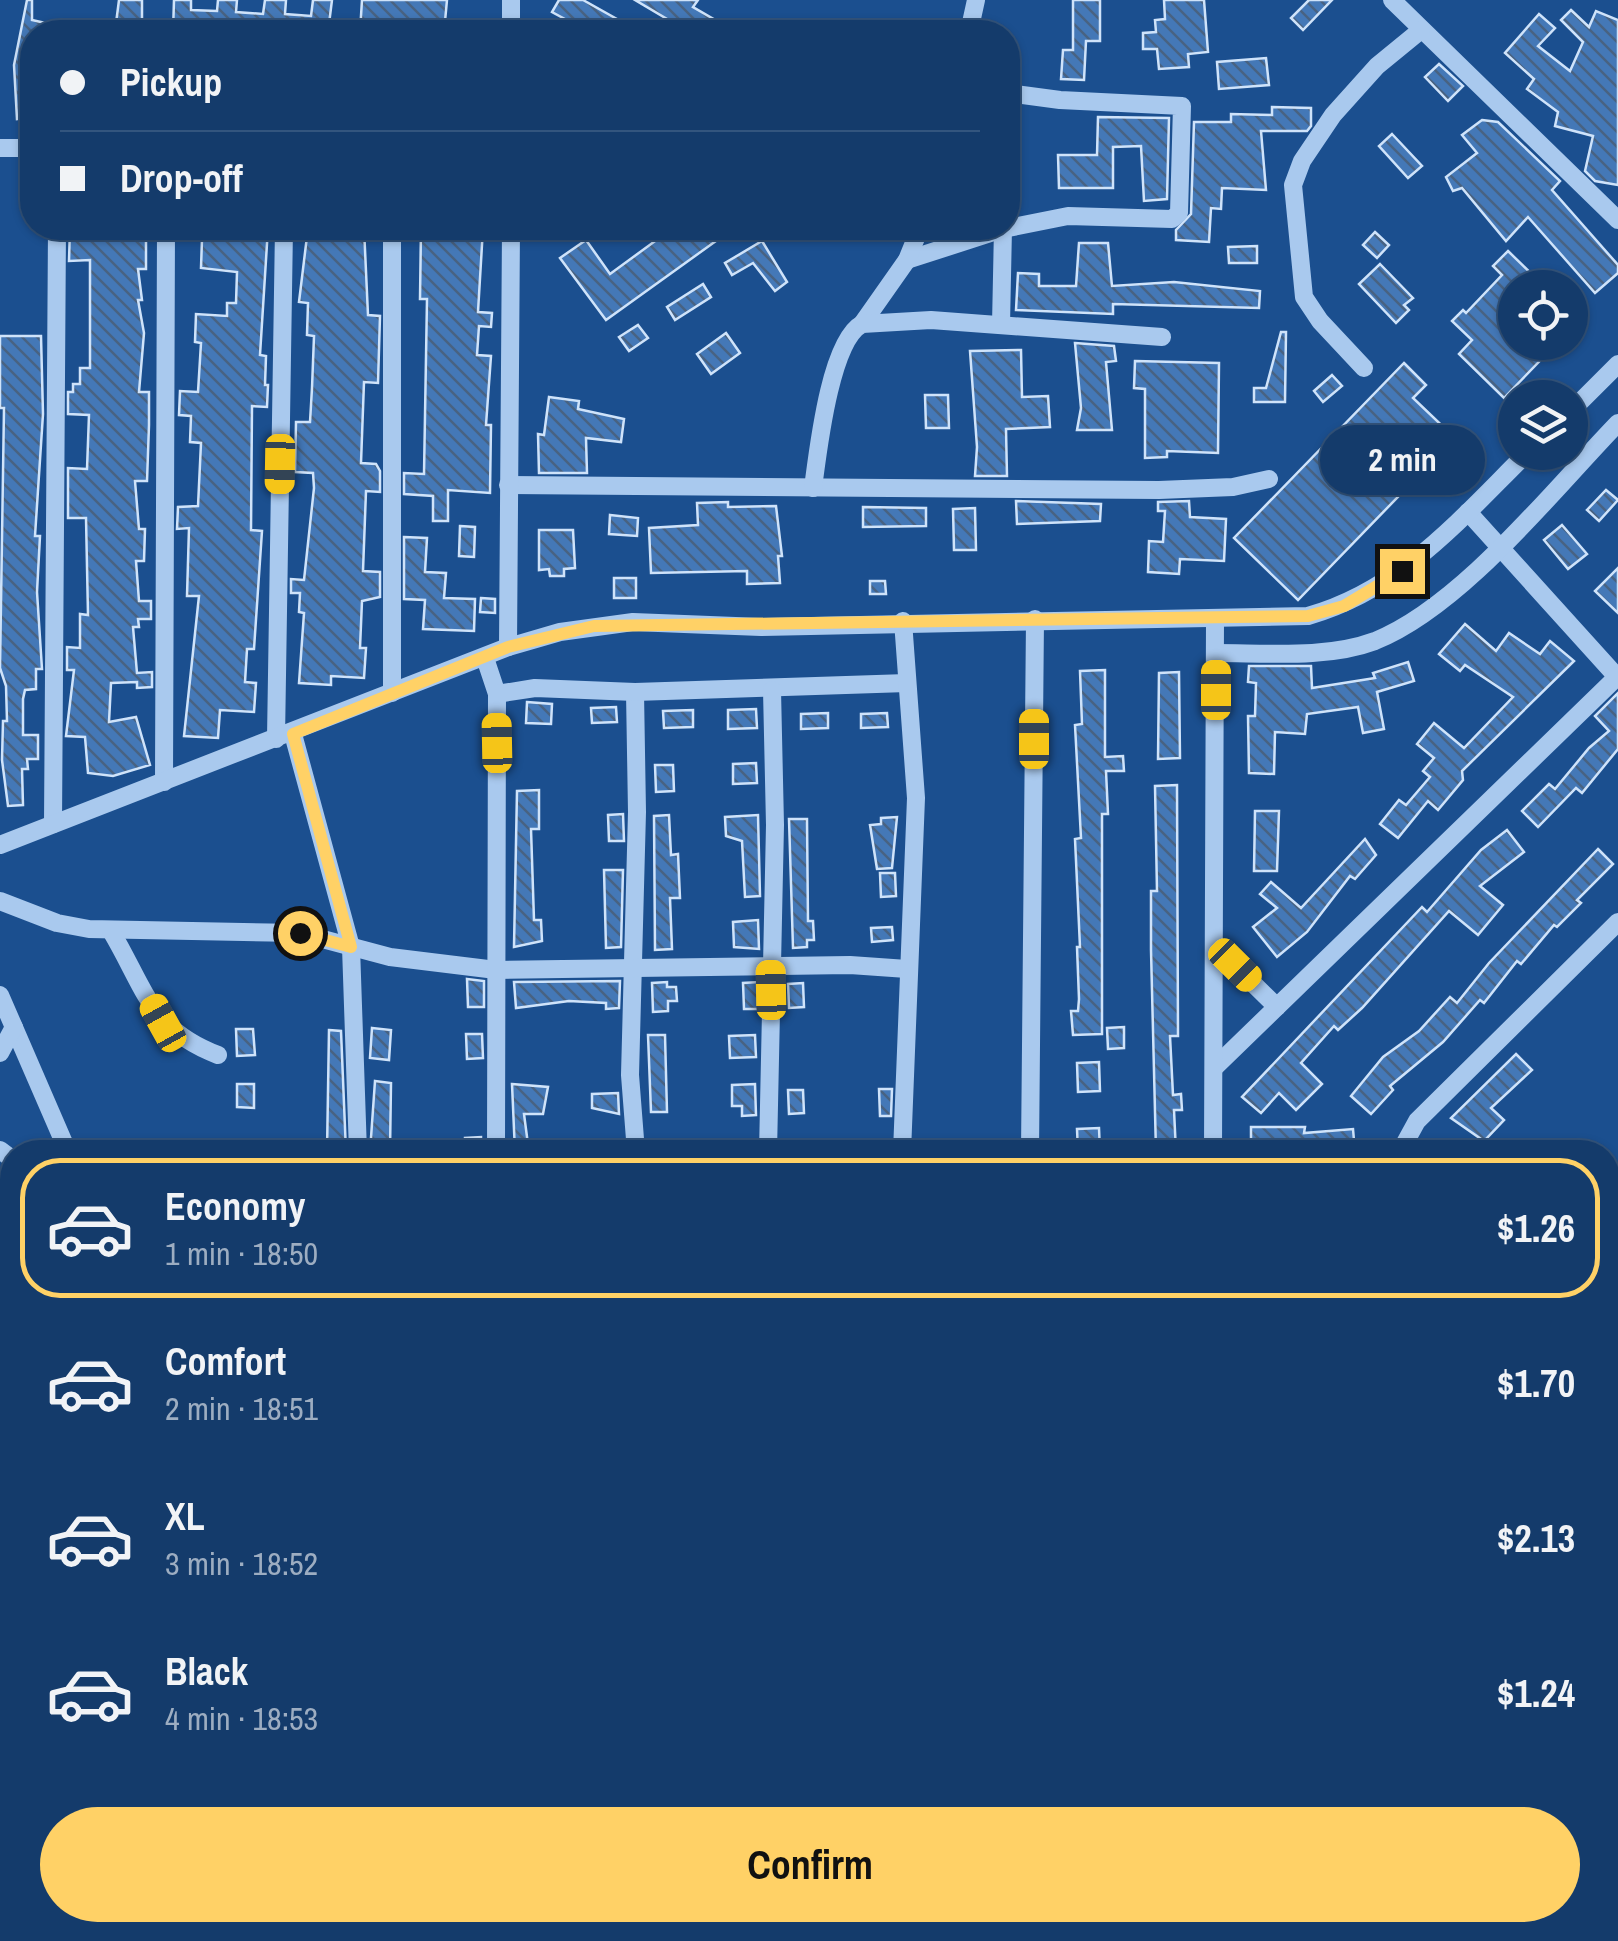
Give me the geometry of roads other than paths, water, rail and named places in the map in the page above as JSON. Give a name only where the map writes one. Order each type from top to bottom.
[{"type":"street","points":[[1392,0],[1618,220]]},
{"type":"street","points":[[1364,368],[1320,322],[1304,297],[1294,184],[1302,161],[1334,115],[1377,66],[1421,30]]},
{"type":"street","points":[[1020,94],[1060,100],[1182,106],[1181,205],[1172,219],[1068,216],[1020,225]]},
{"type":"street","points":[[52,824],[57,240]]},
{"type":"street","points":[[164,782],[166,240]]},
{"type":"street","points":[[284,240],[285,737],[351,947],[358,1140]]},
{"type":"street","points":[[392,240],[392,693]]},
{"type":"street","points":[[508,647],[511,240]]},
{"type":"street","points":[[813,488],[824,417],[846,339],[862,324],[907,260],[915,240]]},
{"type":"street","points":[[907,260],[967,240]]},
{"type":"street","points":[[1001,324],[1003,240]]},
{"type":"street","points":[[862,324],[930,320],[1162,337]]},
{"type":"street","points":[[1588,394],[1618,364]]},
{"type":"street","points":[[1216,653],[1300,654],[1373,642],[1436,608],[1618,423]]},
{"type":"street","points":[[0,845],[508,647],[560,632],[634,622],[760,627],[903,620],[1214,620],[1308,616],[1344,606],[1426,554],[1510,470]]},
{"type":"street","points":[[508,484],[1159,490],[1233,487],[1269,479]]},
{"type":"street","points":[[1214,1067],[1618,676],[1468,512]]},
{"type":"street","points":[[1030,1140],[1035,619]]},
{"type":"street","points":[[902,1140],[916,798],[903,620]]},
{"type":"street","points":[[1214,620],[1214,1140]]},
{"type":"street","points":[[485,658],[497,694],[496,1140]]},
{"type":"street","points":[[497,694],[534,688],[635,692],[907,683]]},
{"type":"street","points":[[768,1140],[775,825],[772,690]]},
{"type":"street","points":[[635,692],[630,1074],[635,1140]]},
{"type":"street","points":[[0,902],[57,923],[111,932],[155,928],[300,933],[390,957],[496,970],[907,969]]},
{"type":"street","points":[[1407,1140],[1417,1121],[1618,922]]},
{"type":"street","points":[[111,932],[163,1023],[178,1038],[218,1054]]},
{"type":"street","points":[[1214,945],[1277,1006]]},
{"type":"street","points":[[0,994],[63,1140]]},
{"type":"street","points":[[0,1052],[14,1027]]}]
